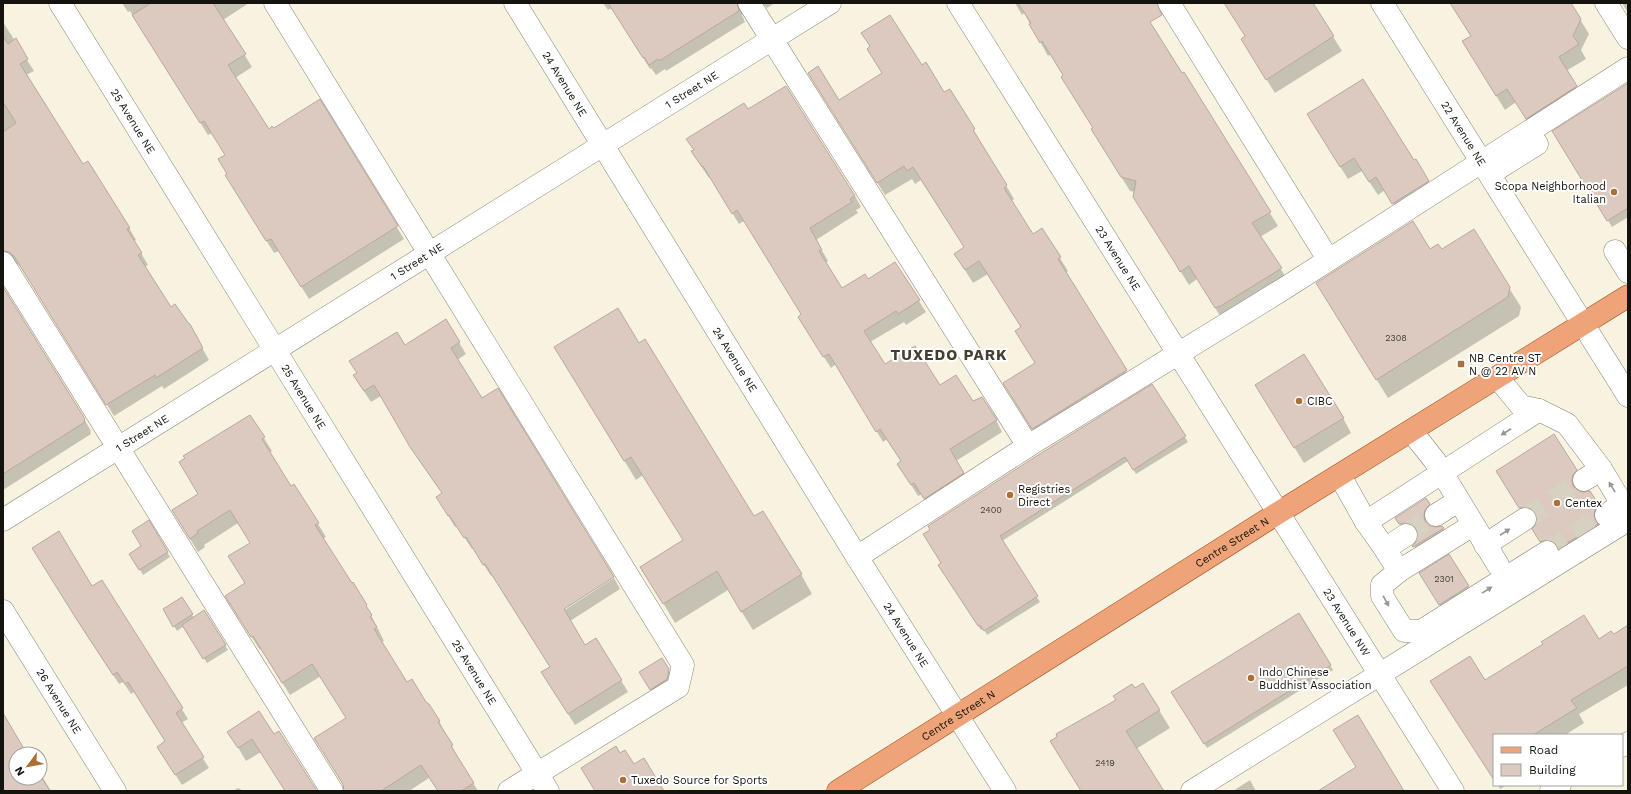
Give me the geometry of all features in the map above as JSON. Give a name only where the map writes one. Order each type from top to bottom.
[{"type":"main road","name":"Centre Street N","points":[[838,791],[1278,513],[1412,432],[1628,296]]},
{"type":"street","name":"25 Avenue NE","points":[[60,3],[543,782]]},
{"type":"street","points":[[275,3],[684,665],[678,687],[543,782],[509,791]]},
{"type":"street","name":"24 Avenue NE","points":[[515,3],[857,557],[1005,791]]},
{"type":"street","points":[[750,3],[1028,446]]},
{"type":"street","name":"1 Street NE","points":[[3,520],[830,3]]},
{"type":"street","name":"23 Avenue NE","points":[[958,3],[1278,513]]},
{"type":"street","points":[[1169,3],[1328,259]]},
{"type":"street","name":"22 Avenue NE","points":[[1382,3],[1628,396]]},
{"type":"street","points":[[1606,3],[1628,38]]},
{"type":"street","points":[[857,557],[1028,446],[1328,259],[1485,168],[1628,68]]},
{"type":"street","points":[[1485,168],[1537,144]]},
{"type":"street","points":[[1615,251],[1628,272]]},
{"type":"street","points":[[3,263],[332,791]]},
{"type":"street","points":[[1498,378],[1521,406],[1538,410],[1567,424],[1592,475],[1622,504],[1606,515]]},
{"type":"street","points":[[1366,522],[1538,410]]},
{"type":"street","points":[[1412,432],[1435,461],[1498,565]]},
{"type":"street","points":[[1340,476],[1366,522],[1398,571]]},
{"type":"street","points":[[1436,515],[1458,501]]},
{"type":"street","name":"23 Avenue NW","points":[[1278,513],[1453,791]]},
{"type":"street","points":[[1485,545],[1525,519]]},
{"type":"street","points":[[1192,791],[1628,520]]},
{"type":"street","points":[[1473,525],[1398,571],[1382,585],[1382,596],[1404,631],[1422,631],[1547,552]]},
{"type":"street","points":[[1385,549],[1406,535]]},
{"type":"street","name":"26 Avenue NE","points":[[3,611],[115,791]]},
{"type":"building","points":[[151,3],[213,3],[246,54],[228,65],[269,129],[272,126],[274,128],[320,99],[398,226],[301,287],[271,239],[266,241],[225,175],[227,174],[218,159],[225,155],[204,121],[200,123],[132,15]]},
{"type":"building","points":[[608,3],[737,3],[739,11],[659,61],[658,59],[649,65]]},
{"type":"building","points":[[1018,3],[1157,3],[1162,15],[1150,22],[1182,73],[1184,72],[1271,212],[1252,223],[1282,268],[1215,308],[1189,266],[1180,272],[1133,197],[1136,181],[1121,177],[1091,129],[1093,128],[1061,77],[1063,75],[1042,41],[1040,43],[1029,24],[1031,23]]},
{"type":"building","points":[[1224,3],[1313,3],[1334,36],[1266,80],[1241,39],[1245,36]]},
{"type":"building","points":[[1450,3],[1571,3],[1581,19],[1573,36],[1579,44],[1559,57],[1577,86],[1526,119],[1507,89],[1496,96],[1462,41],[1471,36]]},
{"type":"building","points":[[890,15],[922,65],[926,62],[944,92],[950,89],[1007,185],[1004,188],[1033,234],[1042,228],[1061,257],[1058,259],[1127,370],[1032,429],[1003,383],[1035,363],[1015,331],[1021,327],[979,261],[965,270],[954,254],[964,247],[913,167],[907,171],[904,166],[877,183],[808,73],[818,66],[839,100],[882,73],[867,49],[870,46],[861,33]]},
{"type":"building","points":[[3,36],[8,44],[16,38],[28,59],[20,64],[83,164],[88,161],[130,228],[127,229],[142,253],[138,255],[171,307],[175,304],[190,324],[203,348],[156,378],[155,375],[106,405],[14,256],[9,252],[3,251],[3,132],[16,123],[3,102]]},
{"type":"building","points":[[1363,79],[1429,181],[1392,204],[1376,177],[1369,182],[1354,158],[1340,167],[1307,114]]},
{"type":"building","points":[[1628,83],[1628,208],[1607,221],[1552,131]]},
{"type":"building","points":[[786,86],[855,196],[850,199],[852,202],[810,228],[822,250],[819,251],[842,288],[865,274],[868,279],[895,262],[920,300],[898,314],[896,311],[864,331],[885,364],[915,346],[940,385],[956,375],[973,401],[982,397],[997,420],[950,449],[964,473],[924,499],[914,483],[911,485],[897,464],[901,461],[880,429],[876,432],[829,354],[823,357],[798,317],[801,314],[737,210],[732,214],[703,166],[702,167],[691,151],[694,150],[686,139],[744,103],[748,109]]},
{"type":"building","points":[[1413,221],[1430,249],[1438,244],[1442,249],[1474,229],[1510,287],[1508,297],[1376,380],[1316,283]]},
{"type":"building","points":[[3,287],[85,419],[85,422],[3,474]]},
{"type":"building","points":[[618,308],[639,343],[645,339],[754,516],[763,511],[802,574],[741,612],[717,571],[663,604],[640,567],[683,540],[631,457],[624,461],[554,347]]},
{"type":"building","points":[[446,319],[460,342],[451,348],[482,398],[498,388],[614,577],[564,609],[585,645],[596,638],[622,680],[568,714],[541,672],[550,667],[485,564],[483,565],[466,537],[464,538],[436,497],[442,493],[410,447],[374,385],[364,391],[353,375],[357,373],[349,361],[397,332],[405,345]]},
{"type":"building","name":"CIBC","points":[[1304,354],[1344,418],[1294,448],[1255,385]]},
{"type":"building","points":[[1152,384],[1186,436],[1133,470],[1125,457],[1000,536],[1038,596],[984,631],[980,625],[978,626],[938,565],[941,563],[923,534],[930,530],[928,526]]},
{"type":"building","points":[[250,415],[265,437],[262,439],[291,486],[294,484],[319,523],[315,525],[367,605],[366,606],[372,615],[370,617],[377,627],[374,629],[407,682],[412,679],[440,721],[438,722],[453,745],[451,746],[474,783],[461,791],[438,791],[421,765],[381,791],[344,791],[343,784],[314,738],[346,718],[312,664],[282,683],[253,636],[251,637],[225,596],[245,583],[228,556],[250,543],[230,510],[197,531],[198,533],[190,539],[172,510],[198,494],[179,462],[185,458],[183,456]]},
{"type":"building","name":"Centex","points":[[1554,434],[1577,470],[1573,475],[1573,486],[1579,491],[1590,491],[1599,505],[1595,509],[1594,516],[1598,524],[1559,548],[1552,541],[1546,540],[1540,542],[1532,529],[1536,524],[1536,513],[1530,508],[1519,508],[1496,471]]},
{"type":"building","points":[[1426,498],[1430,504],[1425,510],[1425,521],[1431,526],[1442,526],[1444,528],[1413,547],[1412,546],[1417,541],[1417,528],[1411,524],[1399,524],[1395,518]]},
{"type":"building","points":[[149,520],[168,552],[139,570],[129,554],[141,546],[132,531]]},
{"type":"building","points":[[59,531],[92,586],[102,580],[183,708],[176,713],[204,757],[175,775],[157,747],[165,741],[128,682],[125,684],[117,672],[113,675],[32,548]]},
{"type":"building","points":[[1449,554],[1469,586],[1439,605],[1419,573]]},
{"type":"building","points":[[182,597],[193,614],[173,627],[163,609]]},
{"type":"building","points":[[204,610],[226,645],[203,659],[182,625]]},
{"type":"building","name":"Indo Chinese Buddhist Association","points":[[1299,613],[1331,665],[1204,744],[1171,692]]},
{"type":"building","points":[[1584,615],[1599,639],[1611,631],[1614,634],[1628,625],[1628,666],[1571,700],[1577,708],[1535,734],[1493,734],[1493,778],[1430,681],[1470,656],[1485,680],[1543,644],[1541,642]]},
{"type":"building","points":[[662,658],[669,669],[667,679],[650,690],[639,672]]},
{"type":"building","points":[[1143,683],[1160,710],[1126,731],[1164,791],[1081,791],[1050,741],[1057,737],[1056,734],[1116,700],[1113,696],[1132,684],[1135,688]]},
{"type":"building","points":[[259,711],[274,734],[279,731],[317,791],[285,791],[252,739],[238,748],[227,732]]},
{"type":"building","points":[[3,713],[22,746],[8,746],[8,786],[47,786],[50,791],[3,791]]},
{"type":"building","points":[[1358,715],[1404,791],[1318,791],[1356,767],[1333,730]]},
{"type":"building","name":"Tuxedo Source for Sports","points":[[616,746],[620,753],[625,750],[634,764],[644,758],[664,791],[595,791],[581,768]]},
{"type":"tunnel","points":[[1525,519],[1584,480]]},
{"type":"tunnel","points":[[1406,535],[1436,515]]},
{"type":"tunnel","points":[[1547,552],[1606,515]]},
{"type":"place","name":"Scopa Neighborhood Italian","points":[[1614,192]]},
{"type":"place","name":"NB Centre ST N @ 22 AV N","points":[[1461,364]]},
{"type":"place","name":"CIBC","points":[[1299,401]]},
{"type":"place","name":"Registries Direct","points":[[1010,495]]},
{"type":"place","name":"Centex","points":[[1557,503]]},
{"type":"place","name":"Indo Chinese Buddhist Association","points":[[1251,678]]},
{"type":"place","name":"Tuxedo Source for Sports","points":[[623,780]]},
{"type":"district","name":"TUXEDO PARK","points":[[949,355]]}]
